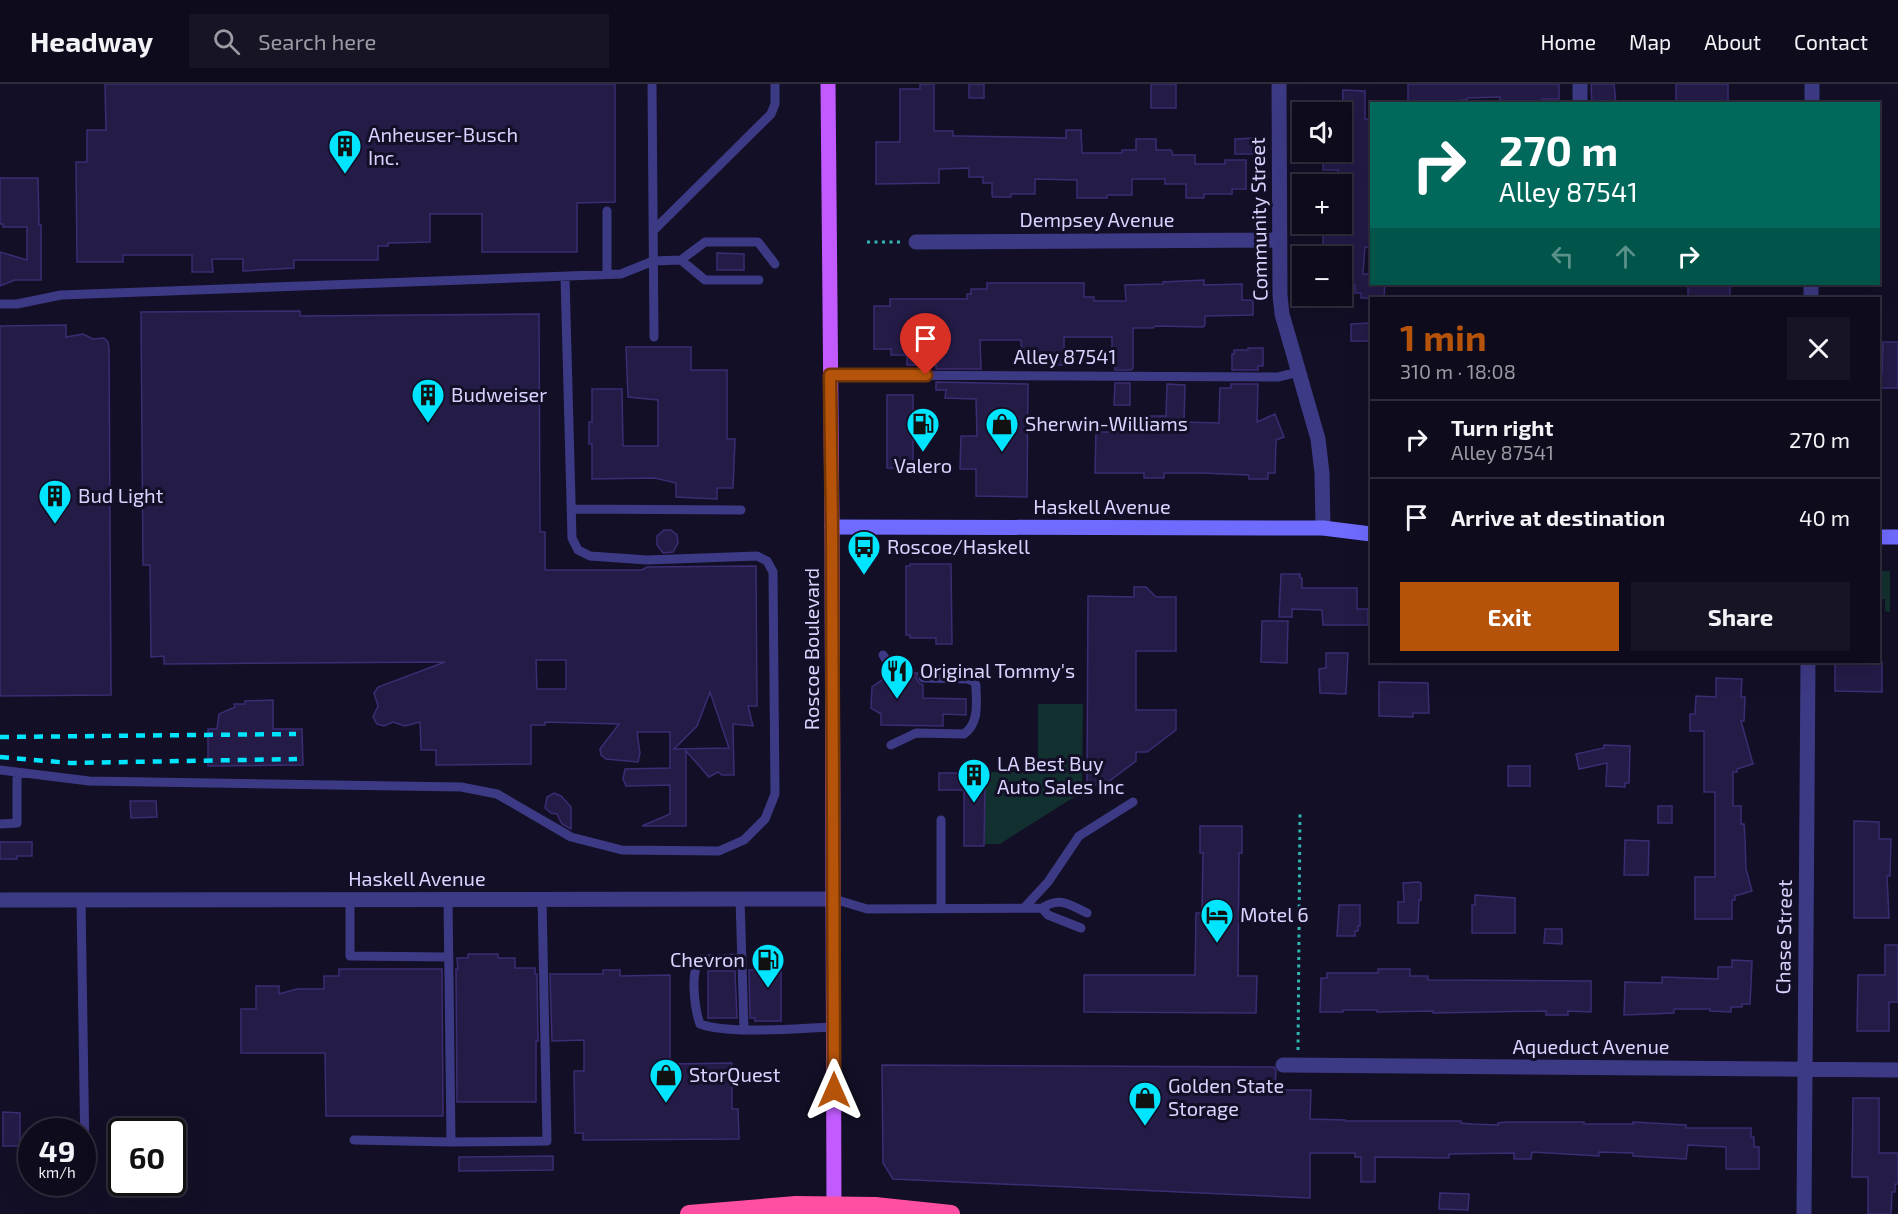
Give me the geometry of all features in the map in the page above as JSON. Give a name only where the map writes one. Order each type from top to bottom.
[{"type":"highway","points":[[689,1214],[796,1205],[834,1210],[875,1206],[951,1214]]},
{"type":"main road","name":"Roscoe Boulevard","points":[[828,84],[834,1210]]},
{"type":"main road","name":"Haskell Avenue","points":[[832,527],[1323,528],[1370,534]]},
{"type":"main road","points":[[1880,537],[1898,537]]},
{"type":"street","name":"Community Street","points":[[1279,84],[1280,295],[1282,314],[1318,439],[1322,473],[1323,528]]},
{"type":"street","points":[[1580,84],[1580,102]]},
{"type":"street","points":[[1812,84],[1812,102]]},
{"type":"street","name":"Dempsey Avenue","points":[[916,242],[1279,240]]},
{"type":"street","name":"Chase Street","points":[[1804,1214],[1803,1069],[1808,663]]},
{"type":"street","name":"Haskell Avenue","points":[[0,900],[834,899]]},
{"type":"street","name":"Aqueduct Avenue","points":[[1291,1066],[1898,1070]]},
{"type":"lane","points":[[652,84],[654,337]]},
{"type":"lane","points":[[653,231],[771,114],[775,104],[775,84]]},
{"type":"lane","points":[[607,211],[607,274]]},
{"type":"lane","points":[[0,304],[17,304],[60,295],[621,274],[653,261],[681,260],[705,242],[758,242],[775,264]]},
{"type":"lane","points":[[681,260],[705,280],[759,280]]},
{"type":"lane","points":[[0,770],[89,781],[461,787],[497,794],[571,837],[622,850],[719,850],[744,840],[765,819],[775,794],[773,572],[767,561],[757,556],[647,560],[590,556],[579,550],[572,538],[565,277]]},
{"type":"lane","name":"Alley 87541","points":[[830,375],[1278,377],[1299,372]]},
{"type":"lane","points":[[571,509],[741,510]]},
{"type":"lane","points":[[884,655],[895,673]]},
{"type":"lane","points":[[891,745],[916,733],[964,734],[973,724],[976,685],[973,681],[922,678]]},
{"type":"lane","points":[[0,824],[17,824],[17,773]]},
{"type":"lane","points":[[1024,908],[1048,882],[1078,836],[1133,802]]},
{"type":"lane","points":[[941,820],[941,908]]},
{"type":"lane","points":[[448,899],[451,1142]]},
{"type":"lane","points":[[354,1140],[547,1141],[542,899]]},
{"type":"lane","points":[[740,899],[744,1029]]},
{"type":"lane","points":[[834,899],[867,909],[1042,908],[1053,901],[1087,913]]},
{"type":"lane","points":[[81,900],[84,1118]]},
{"type":"lane","points":[[350,900],[350,956],[449,957]]},
{"type":"lane","points":[[1042,908],[1048,915],[1081,928]]},
{"type":"lane","points":[[742,958],[701,959],[697,963],[695,971],[696,1012],[700,1024],[711,1028],[744,1029],[834,1028]]},
{"type":"path","points":[[867,242],[916,242]]},
{"type":"path","points":[[1291,1066],[1300,812]]},
{"type":"green space","points":[[1880,571],[1890,571],[1890,612],[1885,611],[1885,599],[1880,599]]},
{"type":"green space","points":[[1038,704],[1083,704],[1082,792],[1000,844],[985,844],[985,772],[1038,772]]},
{"type":"building","name":"Anheuser-Busch Inc.","points":[[105,84],[615,84],[615,202],[577,203],[577,252],[482,252],[482,214],[430,214],[430,242],[388,243],[388,246],[378,246],[378,260],[294,260],[294,268],[243,271],[243,259],[212,259],[213,272],[192,272],[192,255],[123,255],[123,262],[77,262],[76,162],[87,162],[87,130],[106,130]]},
{"type":"building","points":[[920,84],[934,84],[934,131],[953,131],[953,136],[1066,138],[1066,130],[1081,130],[1082,153],[1122,153],[1122,150],[1136,150],[1136,139],[1156,139],[1156,150],[1171,150],[1173,155],[1195,155],[1195,164],[1225,164],[1225,160],[1246,160],[1246,189],[1232,189],[1232,194],[1204,194],[1204,198],[1186,198],[1186,184],[1165,184],[1165,179],[1132,179],[1132,195],[1077,198],[1077,180],[1035,179],[1035,194],[993,197],[992,183],[983,183],[983,177],[969,177],[969,168],[939,169],[939,183],[876,184],[876,142],[900,142],[900,89],[920,89]]},
{"type":"building","points":[[969,84],[984,84],[984,98],[969,98]]},
{"type":"building","points":[[1151,84],[1176,84],[1176,108],[1151,108]]},
{"type":"building","points":[[1408,84],[1559,84],[1559,99],[1542,99],[1542,102],[1500,102],[1500,97],[1467,98],[1460,102],[1408,102]]},
{"type":"building","points":[[1591,84],[1614,84],[1616,102],[1592,102]]},
{"type":"building","points":[[1676,84],[1728,84],[1728,102],[1676,102]]},
{"type":"building","points":[[1343,90],[1365,91],[1365,119],[1370,119],[1370,247],[1365,247],[1363,274],[1370,274],[1370,285],[1385,285],[1384,297],[1361,298],[1361,293],[1355,293],[1355,285],[1352,285],[1352,246],[1323,246],[1323,234],[1352,234],[1352,174],[1338,174],[1338,170],[1323,170],[1323,162],[1352,162],[1352,102],[1343,102]]},
{"type":"building","points":[[1253,138],[1253,154],[1235,154],[1235,139]]},
{"type":"building","points":[[0,178],[38,178],[41,280],[15,280],[0,286],[0,252],[27,260],[27,227],[3,227],[3,224],[0,224]]},
{"type":"building","points":[[717,253],[744,254],[744,270],[717,270]]},
{"type":"building","points":[[1204,280],[1204,285],[1242,284],[1242,300],[1253,300],[1253,315],[1205,316],[1203,327],[1133,328],[1133,368],[1131,370],[1115,370],[1115,363],[1112,363],[1112,337],[1064,337],[1064,364],[1062,365],[1037,365],[1037,353],[1022,353],[1021,340],[980,340],[981,369],[936,369],[936,365],[907,365],[907,355],[891,355],[891,349],[874,349],[874,306],[890,306],[890,299],[967,299],[967,294],[971,294],[971,289],[987,289],[987,283],[1084,283],[1084,297],[1094,297],[1094,301],[1126,301],[1125,285]]},
{"type":"building","points":[[1688,285],[1730,285],[1730,297],[1688,297]]},
{"type":"building","points":[[300,311],[300,316],[539,314],[540,532],[545,532],[545,570],[642,570],[647,567],[756,566],[757,706],[748,706],[753,726],[733,724],[734,775],[722,775],[718,772],[709,777],[686,751],[686,826],[642,826],[670,814],[670,785],[626,786],[623,779],[625,769],[670,768],[670,732],[637,732],[640,753],[638,762],[606,759],[601,755],[600,749],[619,724],[545,722],[545,725],[531,725],[531,764],[436,765],[436,750],[421,750],[420,722],[405,726],[393,722],[384,726],[377,724],[373,717],[378,706],[374,693],[378,687],[445,662],[164,664],[164,656],[151,657],[150,565],[143,565],[141,312]],"holes":[[[536,660],[566,660],[566,689],[537,689]],[[710,692],[729,748],[674,749],[697,726]]]},
{"type":"building","points":[[1370,323],[1370,341],[1351,341],[1351,324]]},
{"type":"building","name":"Bud Light","points":[[66,325],[66,337],[83,334],[93,339],[104,338],[109,348],[111,695],[0,696],[0,326]]},
{"type":"building","points":[[1883,342],[1898,342],[1898,388],[1880,388],[1880,374],[1882,374]]},
{"type":"building","name":"Budweiser","points":[[626,347],[691,347],[691,370],[727,370],[727,439],[735,439],[733,488],[717,488],[717,499],[676,497],[676,483],[655,478],[592,479],[592,444],[589,444],[589,422],[592,422],[592,389],[622,389],[623,446],[658,446],[658,400],[628,397]]},
{"type":"building","points":[[1248,348],[1263,348],[1263,366],[1258,366],[1258,370],[1232,370],[1234,350],[1248,350]]},
{"type":"building","name":"Sherwin-Williams","points":[[936,382],[1028,384],[1027,497],[976,496],[976,469],[960,469],[961,436],[977,436],[976,399],[945,398],[946,390],[936,390]]},
{"type":"building","points":[[1115,383],[1130,383],[1130,405],[1114,405]]},
{"type":"building","points":[[1167,384],[1185,385],[1184,422],[1219,423],[1220,388],[1231,388],[1231,384],[1258,384],[1257,422],[1275,414],[1284,437],[1276,440],[1275,473],[1268,473],[1268,479],[1249,479],[1249,475],[1201,473],[1164,473],[1164,478],[1144,478],[1144,473],[1095,473],[1096,432],[1146,432],[1146,416],[1166,416]]},
{"type":"building","name":"Valero","points":[[887,395],[913,395],[913,469],[887,468]]},
{"type":"building","points":[[664,530],[671,530],[677,535],[678,543],[673,552],[663,553],[657,545],[657,536]]},
{"type":"building","points":[[910,564],[951,564],[952,644],[936,644],[936,638],[910,638],[910,635],[906,635],[906,566]]},
{"type":"building","points":[[1281,574],[1300,574],[1302,588],[1357,588],[1357,609],[1368,609],[1368,625],[1323,625],[1322,610],[1292,609],[1292,617],[1279,617]]},
{"type":"building","points":[[1134,587],[1146,587],[1156,597],[1176,597],[1176,651],[1136,651],[1136,710],[1176,710],[1176,730],[1147,752],[1136,752],[1136,761],[1104,785],[1087,785],[1088,596],[1134,597]]},
{"type":"building","points":[[1262,621],[1288,621],[1287,663],[1261,662]]},
{"type":"building","points":[[1326,653],[1348,653],[1346,694],[1320,693],[1319,669],[1326,668]]},
{"type":"building","points":[[1882,662],[1882,692],[1835,691],[1835,663]]},
{"type":"building","name":"Original Tommy's","points":[[883,673],[887,673],[895,680],[902,673],[918,673],[916,678],[923,685],[923,698],[966,699],[966,715],[943,714],[943,726],[881,725],[881,714],[871,708],[872,687],[883,679]]},
{"type":"building","points":[[1716,678],[1742,679],[1741,697],[1745,697],[1744,721],[1741,721],[1753,764],[1733,772],[1733,806],[1741,806],[1746,869],[1752,891],[1735,896],[1735,900],[1732,900],[1732,919],[1695,919],[1695,877],[1715,877],[1715,792],[1704,792],[1704,731],[1690,731],[1690,714],[1695,714],[1696,696],[1716,697]]},
{"type":"building","points":[[1379,682],[1428,683],[1429,713],[1413,713],[1413,717],[1379,716]]},
{"type":"building","points":[[273,700],[273,729],[302,729],[303,765],[208,766],[208,729],[217,729],[219,714],[235,707],[234,704],[245,704],[245,701]]},
{"type":"building","points":[[1604,745],[1630,746],[1629,783],[1625,783],[1625,787],[1606,786],[1607,763],[1579,769],[1576,754],[1604,748]]},
{"type":"building","points":[[1508,766],[1530,766],[1530,786],[1508,786]]},
{"type":"building","name":"LA Best Buy Auto Sales Inc","points":[[939,773],[983,773],[985,785],[984,846],[964,846],[964,790],[939,790]]},
{"type":"building","points":[[554,793],[561,796],[571,807],[571,829],[562,824],[557,814],[545,808],[547,797]]},
{"type":"building","points":[[130,801],[156,801],[157,817],[131,818]]},
{"type":"building","points":[[1658,806],[1672,806],[1672,823],[1658,823]]},
{"type":"building","points":[[1854,821],[1879,822],[1879,839],[1891,839],[1890,876],[1887,876],[1889,918],[1854,918]]},
{"type":"building","name":"Motel 6","points":[[1200,826],[1242,826],[1242,853],[1239,853],[1238,976],[1257,976],[1256,1013],[1084,1012],[1084,975],[1195,975],[1196,913],[1202,913],[1203,853],[1200,853]]},
{"type":"building","points":[[1625,840],[1649,841],[1648,875],[1624,875]]},
{"type":"building","points":[[0,842],[32,842],[32,856],[0,859]]},
{"type":"building","points":[[1403,883],[1421,883],[1421,900],[1419,900],[1418,923],[1398,923],[1398,902],[1404,902]]},
{"type":"building","points":[[1475,895],[1515,898],[1515,933],[1472,933],[1472,905],[1475,905]]},
{"type":"building","points":[[1339,905],[1360,905],[1360,926],[1358,926],[1358,931],[1355,931],[1355,936],[1337,936]]},
{"type":"building","points":[[1545,929],[1562,929],[1562,944],[1544,943]]},
{"type":"building","points":[[1885,945],[1898,945],[1898,1002],[1889,1002],[1889,1031],[1857,1031],[1858,975],[1885,975]]},
{"type":"building","points":[[468,954],[498,954],[498,958],[515,958],[515,968],[535,968],[538,1041],[536,1041],[536,1102],[457,1102],[456,969],[458,969],[457,958],[468,958]]},
{"type":"building","name":"Chevron","points":[[755,957],[781,957],[781,1021],[755,1021],[755,1018],[750,1018],[749,970],[755,970]]},
{"type":"building","points":[[1732,960],[1752,961],[1750,1004],[1731,1007],[1731,1012],[1710,1011],[1710,1009],[1674,1009],[1674,1013],[1624,1015],[1625,982],[1662,983],[1662,977],[1718,979],[1718,967],[1732,967]]},
{"type":"building","points":[[339,969],[442,969],[443,1116],[326,1116],[325,1053],[241,1053],[241,1009],[256,1009],[256,986],[279,986],[279,994],[297,989],[324,989],[324,976],[339,976]]},
{"type":"building","points":[[1378,969],[1410,969],[1410,976],[1428,976],[1428,980],[1591,981],[1591,1012],[1568,1011],[1568,1015],[1546,1015],[1546,1011],[1433,1013],[1433,1011],[1343,1010],[1343,1012],[1320,1012],[1321,978],[1327,978],[1327,973],[1378,973]]},
{"type":"building","points":[[603,970],[620,970],[620,976],[670,975],[670,1064],[732,1063],[732,1109],[738,1109],[739,1139],[583,1140],[583,1133],[575,1133],[574,1071],[584,1071],[584,1040],[552,1041],[550,974],[603,974]]},
{"type":"building","points":[[708,971],[735,971],[737,1018],[708,1018]]},
{"type":"building","points":[[882,1065],[1274,1067],[1276,1071],[1275,1090],[1311,1090],[1310,1119],[1461,1121],[1461,1123],[1498,1125],[1498,1123],[1507,1122],[1633,1124],[1633,1122],[1686,1125],[1686,1128],[1751,1128],[1754,1147],[1759,1147],[1759,1169],[1726,1169],[1726,1147],[1688,1145],[1686,1159],[1599,1152],[1599,1156],[1532,1152],[1531,1159],[1514,1159],[1514,1153],[1449,1154],[1449,1158],[1375,1157],[1375,1182],[1361,1182],[1361,1157],[1355,1157],[1355,1153],[1310,1153],[1310,1198],[893,1179],[883,1163]]},
{"type":"building","points":[[1853,1098],[1879,1098],[1879,1153],[1898,1153],[1898,1184],[1895,1184],[1895,1192],[1892,1192],[1891,1214],[1868,1214],[1868,1177],[1852,1177]]},
{"type":"building","points":[[3,1112],[20,1113],[18,1146],[3,1146]]},
{"type":"building","points":[[553,1156],[553,1170],[459,1171],[459,1157]]},
{"type":"building","points":[[1440,1193],[1469,1194],[1468,1210],[1439,1209]]},
{"type":"railway","points":[[0,737],[296,734]]},
{"type":"railway","points":[[0,757],[70,763],[297,759]]},
{"type":"place","name":"Anheuser-Busch Inc.","points":[[345,175]]},
{"type":"place","name":"Budweiser","points":[[428,424]]},
{"type":"place","name":"Valero","points":[[923,453]]},
{"type":"place","name":"Sherwin-Williams","points":[[1002,453]]},
{"type":"place","name":"Bud Light","points":[[55,525]]},
{"type":"place","name":"Roscoe/Haskell","points":[[864,576]]},
{"type":"place","name":"Original Tommy's","points":[[897,700]]},
{"type":"place","name":"LA Best Buy Auto Sales Inc","points":[[974,804]]},
{"type":"place","name":"Motel 6","points":[[1217,944]]},
{"type":"place","name":"Chevron","points":[[768,989]]},
{"type":"place","name":"StorQuest","points":[[666,1104]]},
{"type":"place","name":"Golden State Storage","points":[[1145,1127]]},
{"type":"route","points":[[834,1090],[830,375],[926,375]]}]
